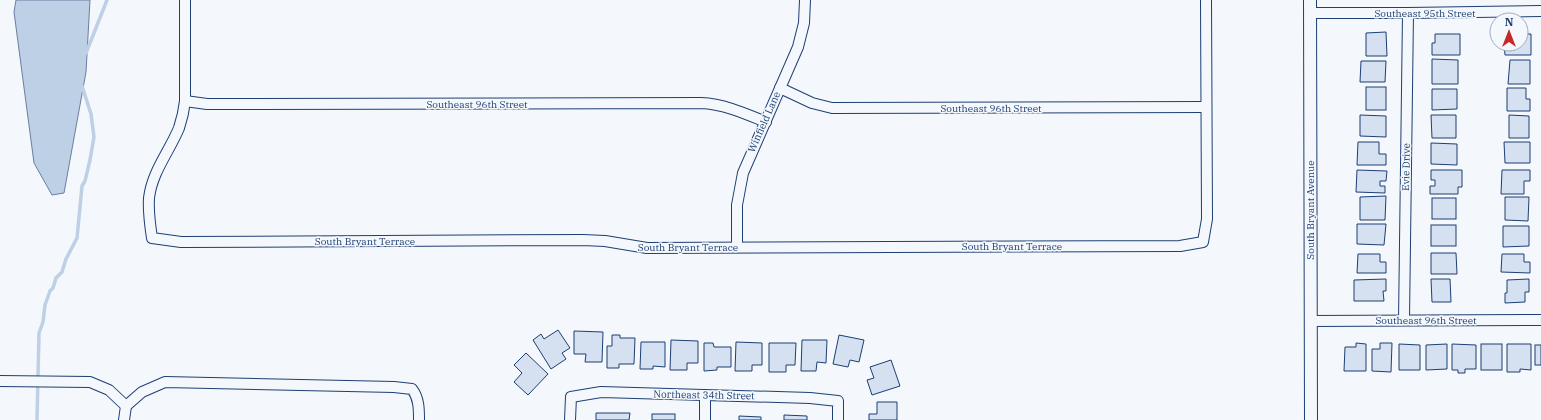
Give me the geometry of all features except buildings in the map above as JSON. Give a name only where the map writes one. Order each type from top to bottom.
[{"type":"street","name":"South Bryant Terrace","points":[[185,0],[185,101],[182,118],[156,172],[152,185],[149,198],[149,216],[152,238],[181,242],[583,240],[605,241],[647,248],[1180,246],[1204,242],[1207,220],[1206,0]]},
{"type":"street","name":"Winfield Lane","points":[[737,247],[737,205],[740,182],[747,161],[766,122],[798,47],[804,23],[805,0]]},
{"type":"street","name":"South Bryant Avenue","points":[[1310,0],[1311,420]]},
{"type":"street","name":"Southeast 95th Street","points":[[1310,13],[1541,11]]},
{"type":"street","name":"Evie Drive","points":[[1404,320],[1408,13]]},
{"type":"street","name":"Southeast 96th Street","points":[[780,88],[812,103],[832,108],[1206,107]]},
{"type":"street","name":"Southeast 96th Street","points":[[185,101],[207,104],[701,103],[733,108],[766,122]]},
{"type":"street","name":"Southeast 96th Street","points":[[1311,321],[1541,320]]},
{"type":"street","points":[[0,381],[90,382],[109,390],[126,406]]},
{"type":"street","points":[[124,420],[126,406],[142,392],[165,382],[394,387],[412,389],[416,393],[419,408],[419,420]]},
{"type":"street","name":"Northeast 34th Street","points":[[570,420],[571,397],[600,392],[810,398],[838,401],[838,420]]},
{"type":"street","points":[[705,395],[705,420]]},
{"type":"water","points":[[16,0],[90,0],[86,72],[64,193],[52,195],[34,163],[14,12]]},
{"type":"waterway","points":[[86,53],[107,0]]},
{"type":"waterway","points":[[37,420],[39,333],[43,322],[45,305],[50,291],[53,288],[56,278],[62,272],[66,259],[77,238],[82,186],[85,181],[94,137],[91,114],[82,86]]}]
